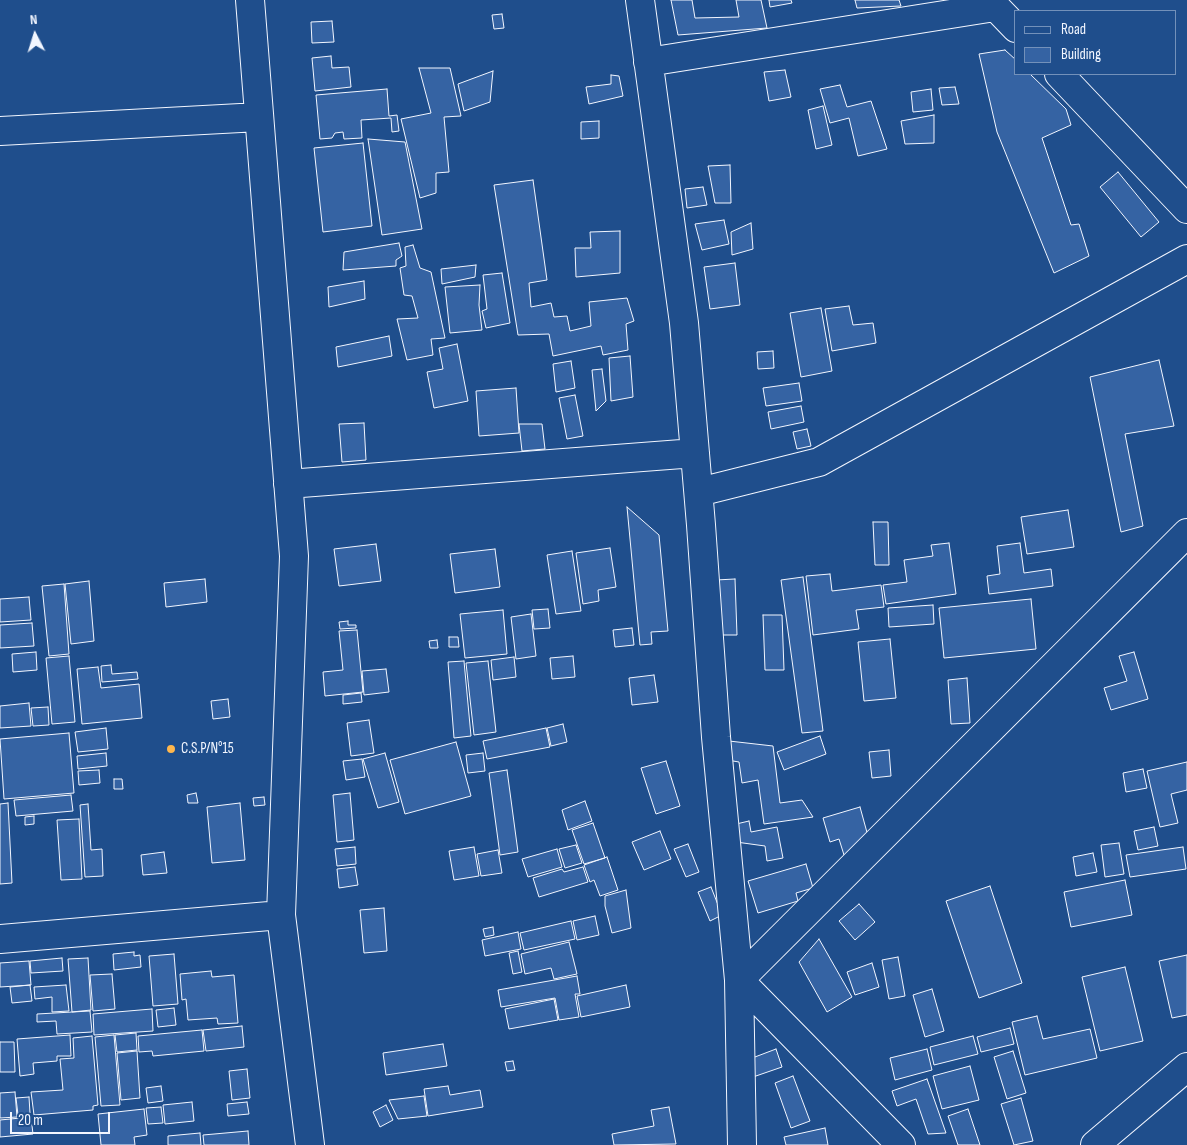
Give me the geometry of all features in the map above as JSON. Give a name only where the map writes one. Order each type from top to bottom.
[{"type":"street","points":[[250,0],[294,556],[281,915],[310,1145]]},
{"type":"street","points":[[640,0],[684,324],[699,492],[717,746],[739,980],[742,1145]]},
{"type":"street","points":[[648,62],[992,3],[1014,26]]},
{"type":"street","points":[[1061,75],[1187,209]]},
{"type":"street","points":[[0,131],[259,117]]},
{"type":"street","points":[[699,492],[819,462],[1187,259]]},
{"type":"street","points":[[288,484],[695,453]]},
{"type":"street","points":[[739,980],[1187,532]]},
{"type":"street","points":[[0,939],[281,915]]},
{"type":"street","points":[[739,980],[901,1145]]},
{"type":"street","points":[[1095,1145],[1187,1067]]},
{"type":"building","points":[[671,0],[692,0],[695,18],[739,17],[736,0],[761,0],[767,28],[678,35]]},
{"type":"building","points":[[769,0],[791,0],[792,3],[770,7]]},
{"type":"building","points":[[855,0],[899,0],[901,6],[857,8]]},
{"type":"building","points":[[502,14],[504,28],[494,29],[492,15]]},
{"type":"building","points":[[332,21],[334,42],[312,43],[311,22]]},
{"type":"building","points":[[1005,50],[1014,58],[1014,75],[1031,75],[1066,109],[1071,125],[1042,138],[1071,225],[1079,224],[1089,256],[1054,273],[997,132],[979,54]]},
{"type":"building","points":[[331,56],[332,68],[349,67],[351,87],[315,91],[312,58]]},
{"type":"building","points":[[419,68],[450,68],[461,116],[444,117],[449,172],[436,173],[436,193],[420,198],[401,119],[431,113]]},
{"type":"building","points":[[785,70],[791,97],[769,101],[764,72]]},
{"type":"building","points":[[493,71],[490,102],[464,111],[458,84]]},
{"type":"building","points":[[611,75],[619,76],[623,96],[589,104],[586,87],[611,84]]},
{"type":"building","points":[[840,85],[847,107],[871,101],[887,149],[858,156],[849,118],[830,123],[820,89]]},
{"type":"building","points":[[955,87],[959,104],[942,105],[939,88]]},
{"type":"building","points":[[387,89],[389,116],[397,115],[399,131],[392,132],[391,118],[361,120],[362,138],[344,139],[343,132],[335,133],[332,138],[320,139],[316,95]]},
{"type":"building","points":[[931,89],[933,110],[913,112],[911,92]]},
{"type":"building","points":[[823,106],[832,145],[816,149],[808,110]]},
{"type":"building","points":[[934,115],[934,143],[905,144],[901,121]]},
{"type":"building","points":[[599,121],[599,138],[581,139],[581,122]]},
{"type":"building","points":[[368,139],[405,142],[422,229],[382,235]]},
{"type":"building","points":[[363,143],[372,226],[323,232],[314,148]]},
{"type":"building","points":[[730,165],[731,203],[715,203],[708,166]]},
{"type":"building","points":[[1118,172],[1159,222],[1141,237],[1100,187]]},
{"type":"building","points":[[533,180],[547,280],[529,283],[531,307],[551,303],[554,317],[567,316],[570,331],[591,326],[589,302],[627,298],[634,321],[626,324],[628,350],[603,355],[601,346],[553,356],[549,334],[518,335],[494,185]]},
{"type":"building","points":[[703,187],[707,205],[687,208],[685,189]]},
{"type":"building","points":[[724,220],[729,244],[702,250],[695,224]]},
{"type":"building","points":[[751,223],[753,249],[732,255],[731,232]]},
{"type":"building","points":[[620,231],[620,273],[576,277],[575,248],[591,248],[590,232]]},
{"type":"building","points":[[399,243],[402,256],[396,260],[396,266],[343,270],[344,252]]},
{"type":"building","points":[[413,245],[420,268],[431,272],[445,338],[431,339],[433,355],[407,360],[397,319],[418,318],[412,296],[404,295],[400,268],[406,266],[405,247]]},
{"type":"building","points":[[735,263],[740,305],[710,309],[704,267]]},
{"type":"building","points":[[476,265],[475,277],[442,284],[441,269]]},
{"type":"building","points":[[502,273],[510,323],[486,328],[482,311],[487,309],[483,275]]},
{"type":"building","points":[[364,281],[365,299],[329,307],[328,287]]},
{"type":"building","points":[[480,285],[479,305],[482,330],[450,333],[445,287]]},
{"type":"building","points":[[849,306],[853,325],[873,323],[876,343],[832,351],[825,309]]},
{"type":"building","points":[[821,308],[832,371],[801,377],[790,313]]},
{"type":"building","points":[[389,336],[392,356],[338,367],[336,347]]},
{"type":"building","points":[[457,344],[468,401],[434,408],[427,372],[443,369],[439,348]]},
{"type":"building","points":[[773,351],[774,368],[758,369],[757,352]]},
{"type":"building","points":[[630,356],[633,397],[611,401],[609,358]]},
{"type":"building","points":[[1159,360],[1174,426],[1125,434],[1143,526],[1121,532],[1090,377]]},
{"type":"building","points":[[571,361],[575,388],[556,392],[553,364]]},
{"type":"building","points":[[602,369],[606,401],[596,411],[592,370]]},
{"type":"building","points":[[799,383],[802,401],[766,406],[763,388]]},
{"type":"building","points":[[516,388],[519,433],[479,436],[476,391]]},
{"type":"building","points":[[575,395],[583,436],[567,439],[559,398]]},
{"type":"building","points":[[801,406],[804,422],[771,429],[768,412]]},
{"type":"building","points":[[364,423],[366,460],[342,462],[339,424]]},
{"type":"building","points":[[519,424],[542,424],[545,449],[522,451]]},
{"type":"building","points":[[807,429],[811,446],[797,449],[793,432]]},
{"type":"building","points":[[627,507],[659,535],[668,631],[651,632],[652,644],[640,645]]},
{"type":"building","points":[[1068,510],[1074,547],[1027,554],[1021,517]]},
{"type":"building","points":[[873,522],[888,522],[889,565],[875,565]]},
{"type":"building","points":[[949,543],[956,594],[886,604],[883,585],[907,582],[904,560],[933,556],[931,545]]},
{"type":"building","points":[[1020,543],[1024,573],[1051,569],[1053,586],[989,594],[987,576],[1000,574],[997,546]]},
{"type":"building","points":[[376,544],[381,581],[339,586],[334,549]]},
{"type":"building","points":[[610,548],[616,587],[598,590],[599,601],[583,604],[576,553]]},
{"type":"building","points":[[495,549],[500,587],[455,593],[450,554]]},
{"type":"building","points":[[572,551],[581,611],[556,614],[547,555]]},
{"type":"building","points":[[830,574],[832,591],[881,585],[884,607],[856,610],[859,629],[813,635],[806,576]]},
{"type":"building","points":[[803,577],[823,731],[802,733],[781,580]]},
{"type":"building","points":[[205,579],[207,602],[166,607],[164,583]]},
{"type":"building","points":[[735,579],[737,635],[718,635],[716,580]]},
{"type":"building","points":[[89,581],[94,641],[71,644],[65,584]]},
{"type":"building","points":[[64,584],[69,654],[49,656],[42,586]]},
{"type":"building","points":[[29,597],[31,620],[0,622],[0,599]]},
{"type":"building","points":[[1031,599],[1036,649],[944,658],[939,608]]},
{"type":"building","points":[[933,605],[934,624],[889,627],[888,608]]},
{"type":"building","points":[[548,609],[550,628],[534,629],[532,610]]},
{"type":"building","points":[[503,610],[507,654],[465,658],[460,614]]},
{"type":"building","points":[[531,614],[536,656],[516,659],[511,617]]},
{"type":"building","points":[[763,615],[782,615],[784,670],[765,670]]},
{"type":"building","points":[[348,621],[348,625],[356,625],[356,628],[340,629],[339,622]]},
{"type":"building","points":[[32,623],[34,646],[0,648],[0,625]]},
{"type":"building","points":[[632,628],[634,645],[615,647],[613,630]]},
{"type":"building","points":[[357,630],[363,692],[325,696],[323,672],[343,670],[339,631]]},
{"type":"building","points":[[449,637],[458,637],[459,647],[449,647]]},
{"type":"building","points":[[890,639],[896,698],[864,701],[858,642]]},
{"type":"building","points":[[437,640],[438,648],[430,648],[429,641]]},
{"type":"building","points":[[36,652],[37,670],[13,672],[12,654]]},
{"type":"building","points":[[1134,652],[1148,699],[1111,710],[1104,688],[1127,681],[1119,656]]},
{"type":"building","points":[[69,656],[75,722],[52,724],[46,658]]},
{"type":"building","points":[[573,656],[575,677],[552,679],[550,658]]},
{"type":"building","points":[[514,657],[516,677],[493,680],[491,660]]},
{"type":"building","points":[[464,661],[471,736],[454,738],[448,662]]},
{"type":"building","points":[[488,661],[496,732],[474,735],[466,663]]},
{"type":"building","points":[[111,665],[112,674],[137,672],[138,679],[102,682],[101,666]]},
{"type":"building","points":[[98,667],[101,688],[139,684],[142,718],[82,724],[77,669]]},
{"type":"building","points":[[386,669],[389,692],[364,695],[362,671]]},
{"type":"building","points":[[654,675],[658,702],[632,705],[629,678]]},
{"type":"building","points":[[967,678],[970,723],[951,724],[948,680]]},
{"type":"building","points":[[361,693],[362,702],[343,704],[343,695]]},
{"type":"building","points":[[228,699],[230,717],[213,719],[211,701]]},
{"type":"building","points":[[29,703],[31,726],[0,728],[0,706]]},
{"type":"building","points":[[48,707],[49,725],[33,726],[31,708]]},
{"type":"building","points":[[369,720],[374,753],[351,756],[347,723]]},
{"type":"building","points":[[563,724],[567,742],[551,746],[547,728]]},
{"type":"building","points":[[106,728],[108,749],[78,752],[75,732]]},
{"type":"building","points":[[546,728],[550,747],[487,759],[483,741]]},
{"type":"building","points":[[69,733],[74,793],[4,799],[0,739]]},
{"type":"building","points":[[820,736],[826,754],[784,770],[777,752]]},
{"type":"building","points":[[729,741],[773,746],[780,803],[802,800],[813,817],[764,824],[758,780],[742,783],[739,762],[727,760]]},
{"type":"building","points":[[456,742],[471,796],[405,814],[390,760]]},
{"type":"building","points":[[889,750],[891,776],[872,778],[869,752]]},
{"type":"building","points":[[106,753],[107,766],[78,769],[77,756]]},
{"type":"building","points":[[385,753],[399,802],[378,808],[363,759]]},
{"type":"building","points":[[483,753],[485,771],[468,773],[466,755]]},
{"type":"building","points":[[362,759],[365,777],[346,780],[343,761]]},
{"type":"building","points":[[666,761],[680,806],[656,814],[641,768]]},
{"type":"building","points":[[1187,762],[1187,790],[1171,794],[1178,823],[1160,827],[1147,771]]},
{"type":"building","points":[[1143,769],[1147,788],[1126,792],[1123,773]]},
{"type":"building","points":[[99,770],[100,783],[79,785],[78,771]]},
{"type":"building","points":[[507,770],[518,852],[500,855],[489,773]]},
{"type":"building","points":[[114,779],[122,779],[123,789],[114,789]]},
{"type":"building","points":[[196,793],[198,803],[188,803],[187,795]]},
{"type":"building","points":[[350,793],[354,840],[337,842],[333,795]]},
{"type":"building","points":[[71,795],[73,811],[16,816],[14,800]]},
{"type":"building","points":[[264,797],[265,805],[254,806],[253,798]]},
{"type":"building","points":[[585,801],[592,821],[568,830],[562,810]]},
{"type":"building","points":[[8,803],[12,883],[0,884],[0,804]]},
{"type":"building","points":[[240,803],[245,860],[212,863],[207,807]]},
{"type":"building","points":[[88,804],[91,850],[102,849],[103,876],[85,877],[80,805]]},
{"type":"building","points":[[860,807],[871,847],[844,855],[839,839],[830,842],[823,818]]},
{"type":"building","points":[[34,816],[34,824],[25,825],[25,817]]},
{"type":"building","points":[[79,819],[82,879],[61,880],[57,820]]},
{"type":"building","points":[[749,821],[751,832],[777,827],[783,858],[767,861],[765,846],[736,842],[732,825]]},
{"type":"building","points":[[593,823],[605,858],[584,864],[572,830]]},
{"type":"building","points":[[1154,827],[1158,846],[1138,850],[1134,831]]},
{"type":"building","points":[[660,831],[671,859],[644,870],[632,842]]},
{"type":"building","points":[[1119,843],[1124,874],[1105,877],[1101,845]]},
{"type":"building","points":[[688,844],[699,872],[686,877],[674,849]]},
{"type":"building","points":[[576,845],[582,863],[565,868],[559,849]]},
{"type":"building","points":[[355,847],[356,864],[337,866],[335,849]]},
{"type":"building","points":[[474,847],[479,876],[454,880],[449,851]]},
{"type":"building","points":[[1183,847],[1186,869],[1130,877],[1126,855]]},
{"type":"building","points":[[557,849],[562,867],[528,877],[522,859]]},
{"type":"building","points":[[498,850],[502,873],[481,876],[477,854]]},
{"type":"building","points":[[164,852],[167,873],[143,875],[141,855]]},
{"type":"building","points":[[1093,853],[1097,872],[1076,876],[1073,857]]},
{"type":"building","points":[[607,857],[618,890],[600,896],[594,880],[590,882],[584,865]]},
{"type":"building","points":[[806,864],[813,888],[796,893],[798,901],[758,913],[748,881]]},
{"type":"building","points":[[355,867],[358,885],[339,888],[337,869]]},
{"type":"building","points":[[583,867],[588,882],[539,897],[533,878],[562,869],[564,872]]},
{"type":"building","points":[[1125,880],[1132,915],[1071,927],[1064,892]]},
{"type":"building","points":[[990,886],[1022,983],[979,998],[946,901]]},
{"type":"building","points":[[711,887],[722,915],[710,921],[698,892]]},
{"type":"building","points":[[626,890],[631,928],[612,933],[605,906],[605,896]]},
{"type":"building","points":[[859,904],[875,922],[855,940],[839,921]]},
{"type":"building","points":[[384,908],[387,951],[364,953],[360,910]]},
{"type":"building","points":[[595,916],[599,935],[577,940],[573,921]]},
{"type":"building","points":[[571,921],[575,939],[524,950],[520,933]]},
{"type":"building","points":[[493,927],[494,935],[485,937],[483,929]]},
{"type":"building","points":[[518,932],[521,949],[485,956],[482,940]]},
{"type":"building","points":[[819,939],[852,997],[827,1012],[799,962]]},
{"type":"building","points":[[569,942],[577,974],[554,979],[551,968],[525,974],[521,954]]},
{"type":"building","points":[[518,951],[522,972],[513,974],[509,953]]},
{"type":"building","points":[[134,952],[134,956],[140,955],[141,967],[114,970],[113,954]]},
{"type":"building","points":[[174,954],[178,1004],[153,1006],[149,956]]},
{"type":"building","points":[[1187,955],[1187,1015],[1172,1018],[1159,961]]},
{"type":"building","points":[[898,957],[905,996],[889,999],[882,960]]},
{"type":"building","points":[[62,958],[63,971],[31,973],[30,961]]},
{"type":"building","points":[[88,958],[91,1010],[72,1012],[68,959]]},
{"type":"building","points":[[29,961],[31,985],[0,987],[0,963]]},
{"type":"building","points":[[872,963],[879,987],[855,995],[847,972]]},
{"type":"building","points":[[1125,967],[1143,1041],[1100,1051],[1082,977]]},
{"type":"building","points":[[211,971],[212,977],[234,975],[238,1023],[218,1024],[217,1018],[188,1020],[186,999],[182,1000],[180,974]]},
{"type":"building","points":[[112,974],[115,1009],[93,1011],[90,975]]},
{"type":"building","points":[[577,976],[580,994],[575,994],[579,1017],[559,1020],[555,998],[501,1007],[498,990]]},
{"type":"building","points":[[30,985],[32,1001],[12,1003],[10,987]]},
{"type":"building","points":[[66,985],[69,1011],[52,1012],[52,997],[35,999],[34,987]]},
{"type":"building","points":[[626,985],[630,1007],[581,1017],[577,996]]},
{"type":"building","points":[[932,989],[944,1031],[925,1037],[913,995]]},
{"type":"building","points":[[554,999],[558,1020],[509,1029],[505,1009]]},
{"type":"building","points":[[174,1008],[176,1025],[158,1027],[156,1010]]},
{"type":"building","points":[[152,1009],[153,1031],[94,1035],[93,1014]]},
{"type":"building","points":[[90,1011],[92,1032],[57,1034],[56,1021],[37,1022],[37,1014]]},
{"type":"building","points":[[1037,1016],[1043,1039],[1090,1029],[1097,1058],[1025,1075],[1012,1022]]},
{"type":"building","points":[[242,1026],[244,1047],[206,1051],[203,1030]]},
{"type":"building","points":[[1010,1028],[1014,1044],[981,1052],[977,1037]]},
{"type":"building","points":[[202,1030],[204,1051],[153,1056],[152,1051],[139,1052],[138,1036]]},
{"type":"building","points":[[136,1033],[137,1050],[117,1052],[115,1035]]},
{"type":"building","points":[[70,1035],[71,1056],[57,1056],[57,1061],[33,1063],[34,1074],[20,1076],[17,1039]]},
{"type":"building","points":[[114,1035],[120,1105],[101,1106],[95,1037]]},
{"type":"building","points":[[92,1036],[98,1105],[93,1106],[93,1110],[34,1115],[31,1092],[63,1090],[60,1059],[74,1058],[73,1038]]},
{"type":"building","points":[[973,1036],[978,1054],[934,1065],[930,1047]]},
{"type":"building","points":[[0,1042],[14,1042],[15,1072],[0,1072]]},
{"type":"building","points":[[443,1044],[447,1066],[386,1075],[383,1053]]},
{"type":"building","points":[[776,1049],[782,1067],[753,1077],[747,1060]]},
{"type":"building","points":[[927,1049],[932,1070],[895,1080],[890,1058]]},
{"type":"building","points":[[137,1051],[140,1098],[121,1100],[117,1053]]},
{"type":"building","points":[[1013,1051],[1026,1093],[1007,1099],[994,1057]]},
{"type":"building","points":[[513,1061],[515,1070],[507,1071],[505,1062]]},
{"type":"building","points":[[970,1066],[979,1100],[942,1109],[933,1076]]},
{"type":"building","points":[[247,1069],[250,1098],[232,1100],[229,1071]]},
{"type":"building","points":[[793,1076],[810,1121],[791,1128],[775,1083]]},
{"type":"building","points":[[927,1079],[946,1133],[928,1134],[916,1099],[897,1106],[892,1091]]},
{"type":"building","points":[[161,1086],[163,1101],[148,1103],[146,1088]]},
{"type":"building","points":[[448,1086],[450,1095],[480,1090],[483,1107],[428,1116],[424,1089]]},
{"type":"building","points":[[15,1092],[17,1117],[0,1118],[0,1093]]},
{"type":"building","points":[[424,1096],[427,1116],[398,1119],[389,1100]]},
{"type":"building","points":[[29,1097],[30,1113],[18,1115],[16,1098]]},
{"type":"building","points":[[1021,1098],[1033,1141],[1014,1145],[1001,1104]]},
{"type":"building","points":[[192,1102],[194,1121],[165,1124],[163,1105]]},
{"type":"building","points":[[247,1102],[249,1114],[228,1116],[227,1104]]},
{"type":"building","points":[[386,1105],[393,1120],[380,1127],[373,1112]]},
{"type":"building","points":[[161,1107],[163,1123],[148,1124],[146,1108]]},
{"type":"building","points":[[669,1107],[676,1144],[614,1145],[612,1134],[654,1126],[651,1110]]},
{"type":"building","points":[[144,1109],[147,1135],[134,1137],[135,1145],[101,1145],[98,1114]]},
{"type":"building","points":[[968,1109],[980,1145],[958,1145],[948,1116]]},
{"type":"building","points":[[31,1117],[33,1134],[0,1137],[0,1120]]},
{"type":"building","points":[[825,1128],[828,1145],[786,1145],[784,1137]]},
{"type":"building","points":[[248,1131],[249,1145],[204,1145],[203,1135]]},
{"type":"building","points":[[200,1133],[201,1145],[168,1145],[168,1136]]},
{"type":"place","name":"C.S.P/N°15","points":[[171,749]]}]
